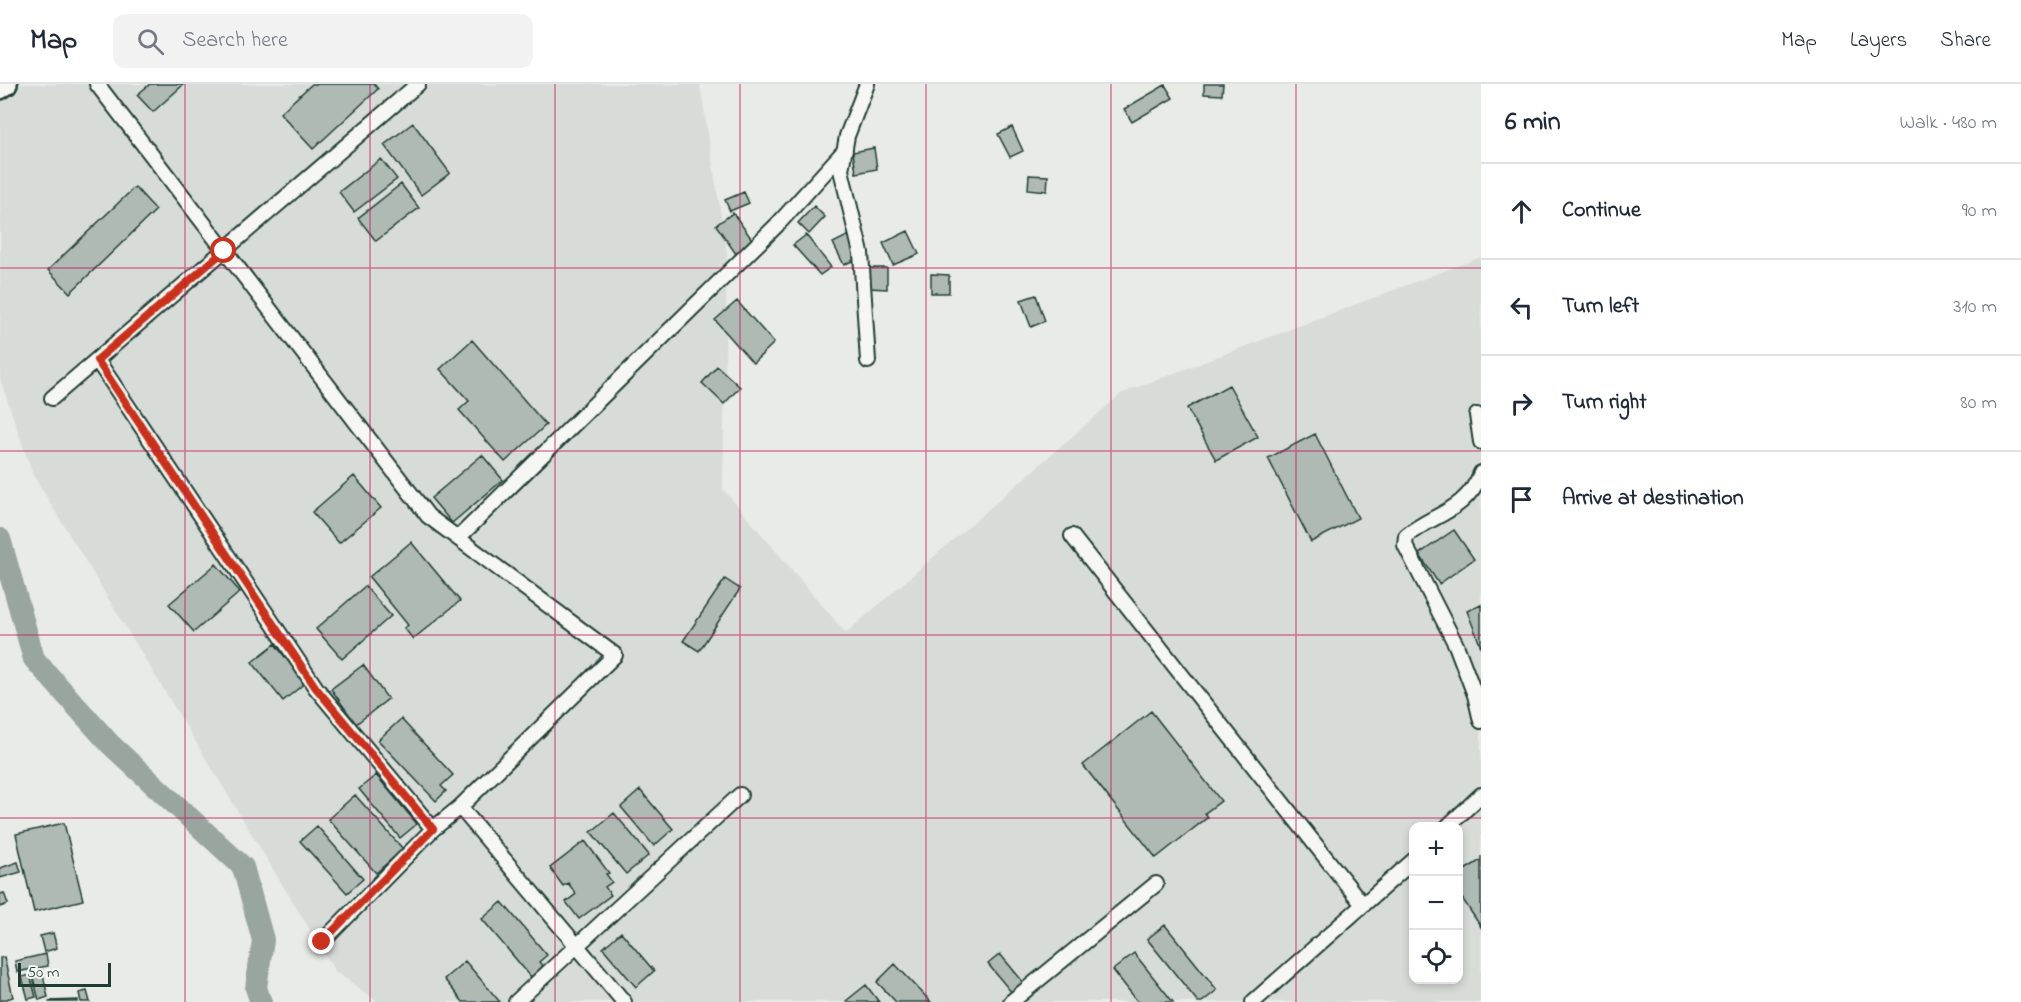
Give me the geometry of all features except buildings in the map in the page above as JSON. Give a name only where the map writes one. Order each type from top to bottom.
[{"type":"main road","points":[[0,88],[6,84]]},
{"type":"street","points":[[97,84],[428,516],[615,655],[460,807],[433,829],[322,942]]},
{"type":"street","points":[[867,84],[845,150],[841,170],[861,253],[868,361]]},
{"type":"street","points":[[52,398],[414,85]]},
{"type":"street","points":[[458,538],[778,224],[845,150]]},
{"type":"street","points":[[97,360],[316,688],[433,829]]},
{"type":"street","points":[[1477,415],[1481,442]]},
{"type":"street","points":[[1481,472],[1478,481],[1450,512],[1413,530],[1406,536],[1404,545],[1456,645],[1475,695],[1481,721]]},
{"type":"street","points":[[1072,536],[1363,905]]},
{"type":"street","points":[[516,1002],[740,795]]},
{"type":"street","points":[[1452,822],[1481,795]]},
{"type":"street","points":[[460,807],[624,1002]]},
{"type":"street","points":[[1253,1002],[1409,864]]},
{"type":"street","points":[[1011,1002],[1156,884]]},
{"type":"shaded area","points":[[0,84],[700,84],[727,253],[723,489],[846,633],[1122,393],[1481,257],[1481,1002],[378,1002],[335,971],[33,475],[0,379]]},
{"type":"waterway","points":[[0,539],[34,659],[110,744],[243,867],[263,940],[256,988],[261,1002]]},
{"type":"route","points":[[224,251],[97,360],[316,688],[433,829],[322,942]]}]
